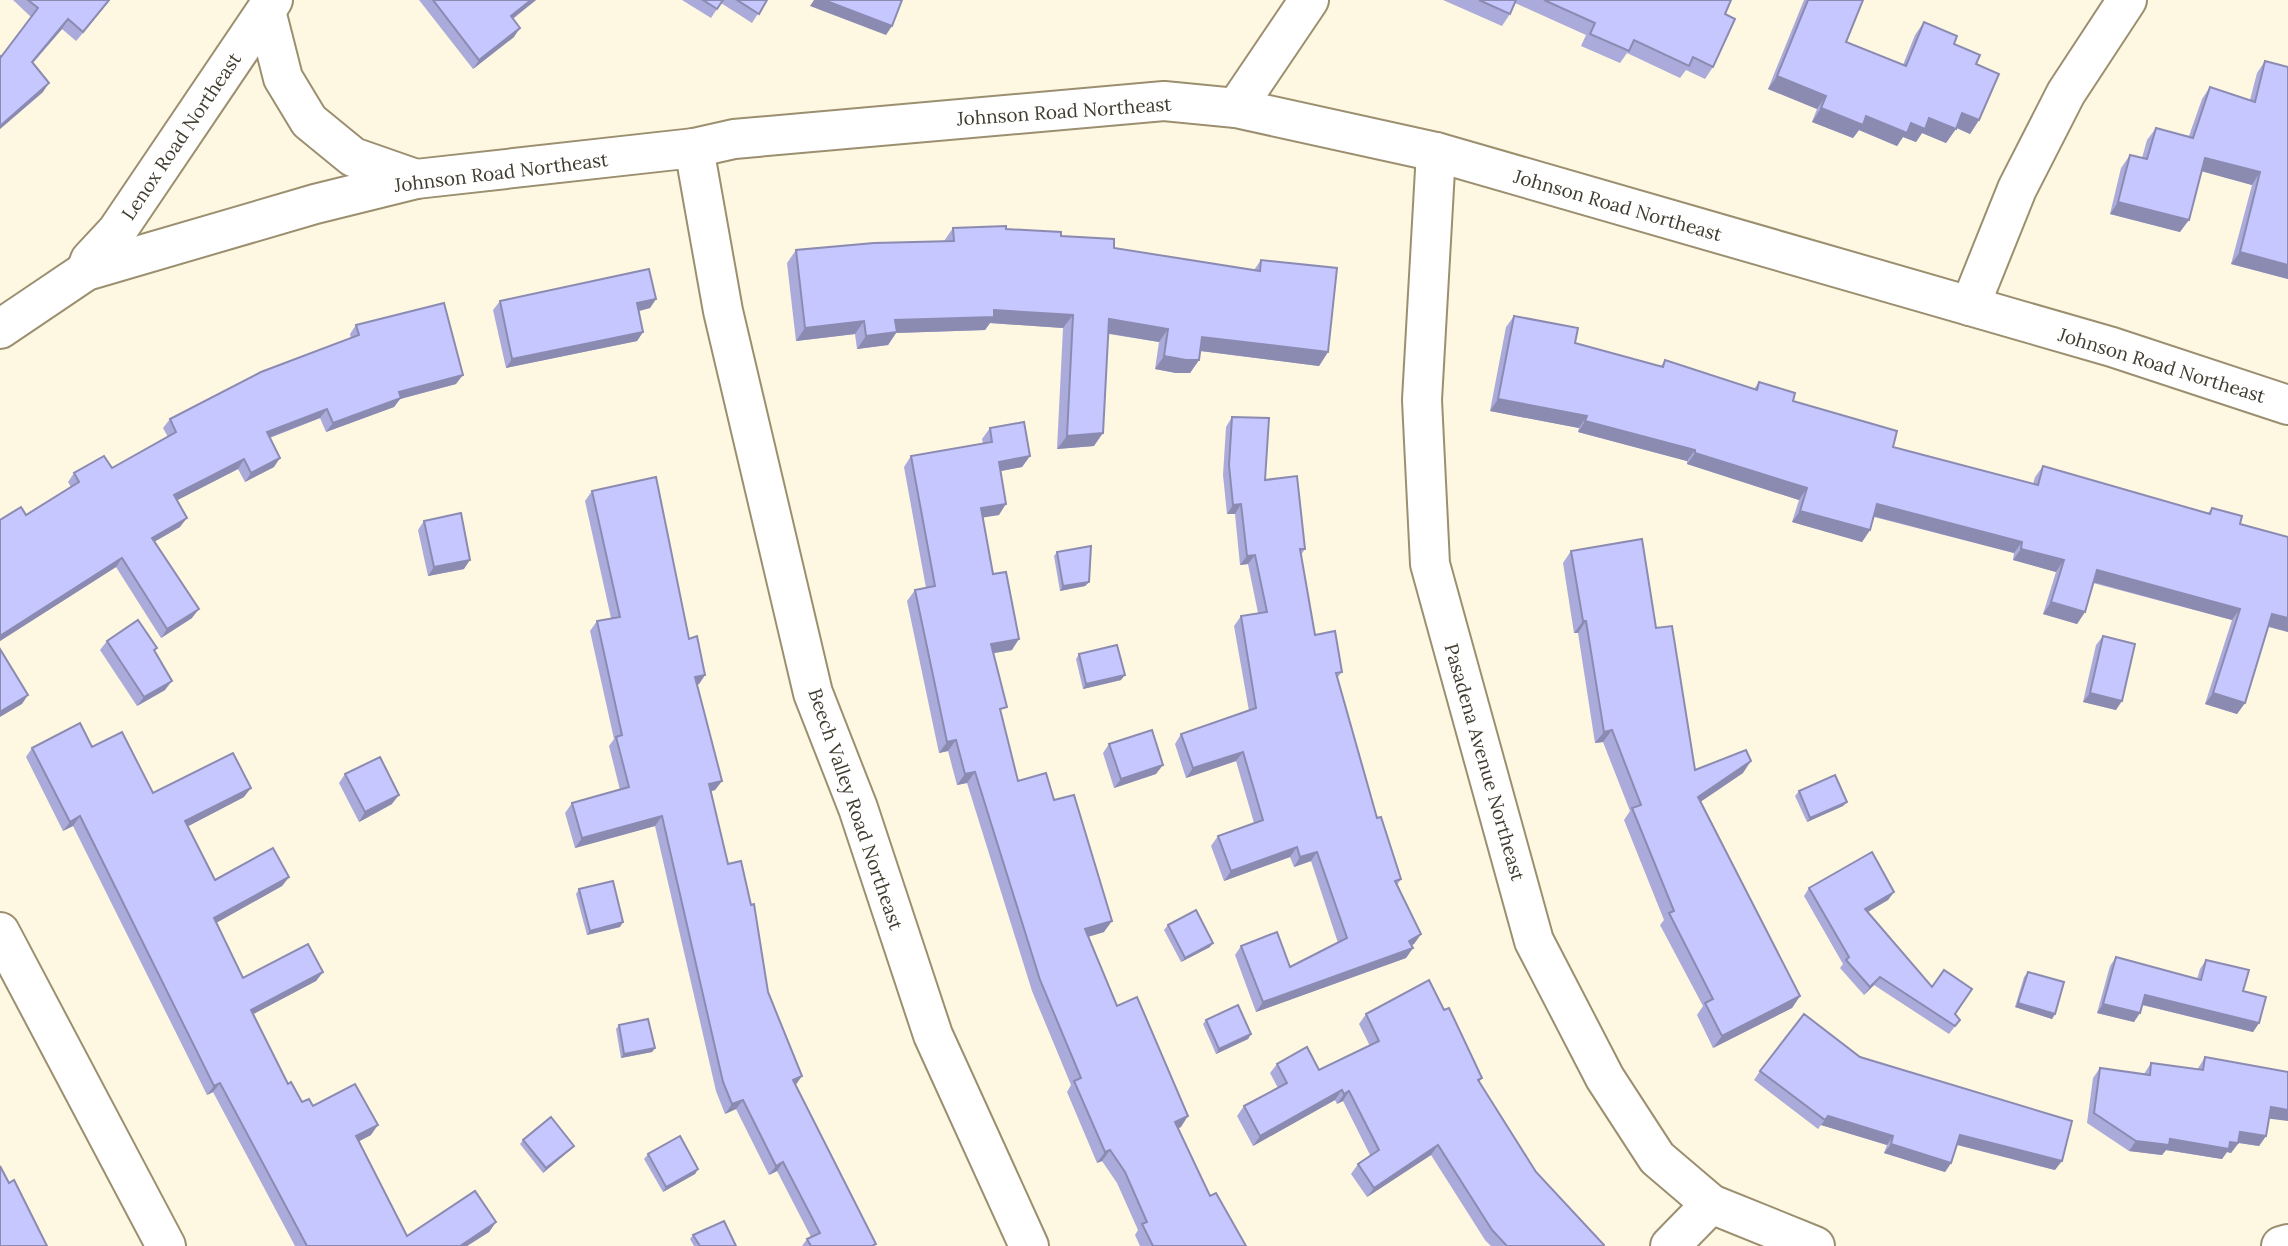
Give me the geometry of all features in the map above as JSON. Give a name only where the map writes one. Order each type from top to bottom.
[{"type":"street","points":[[1236,108],[1309,0]]},
{"type":"street","points":[[1970,306],[2017,189],[2066,93],[2127,0]]},
{"type":"street","points":[[270,5],[283,78],[309,121],[353,157],[416,179]]},
{"type":"street","name":"Lenox Road Northeast","points":[[86,271],[90,260],[117,230],[270,5]]},
{"type":"street","name":"Johnson Road Northeast","points":[[0,329],[86,271],[315,204],[416,179],[694,148],[734,139],[1164,101],[1236,108],[1436,152],[2112,347],[2288,405]]},
{"type":"street","name":"Beech Valley Road Northeast","points":[[694,148],[723,311],[813,693],[858,808],[933,1035],[1029,1246]]},
{"type":"street","name":"Pasadena Avenue Northeast","points":[[1436,152],[1422,400],[1430,564],[1535,941],[1605,1078],[1657,1158],[1711,1204],[1815,1246]]},
{"type":"street","points":[[0,932],[166,1246]]},
{"type":"street","points":[[1670,1246],[1711,1204]]},
{"type":"street","points":[[2281,1246],[2288,1244]]},
{"type":"building","points":[[28,0],[109,0],[83,32],[68,19],[32,62],[49,83],[0,126],[0,56],[38,8]]},
{"type":"building","points":[[433,0],[531,0],[511,16],[520,28],[479,60]]},
{"type":"building","points":[[703,0],[723,0],[717,9]]},
{"type":"building","points":[[737,0],[767,0],[759,14]]},
{"type":"building","points":[[824,0],[902,0],[892,26]]},
{"type":"building","points":[[1479,0],[1516,0],[1510,14]]},
{"type":"building","points":[[1544,0],[1731,0],[1725,14],[1735,19],[1713,67],[1693,57],[1689,66],[1634,40],[1629,51],[1590,34],[1595,23]]},
{"type":"building","points":[[1808,0],[1863,0],[1846,42],[1906,66],[1924,22],[1957,36],[1954,44],[1980,55],[1976,64],[1999,74],[1979,120],[1962,113],[1956,129],[1929,118],[1925,129],[1911,123],[1907,133],[1866,116],[1863,125],[1821,108],[1826,96],[1777,76]]},
{"type":"building","points":[[2265,61],[2288,67],[2288,265],[2240,252],[2260,172],[2205,158],[2189,220],[2118,202],[2130,155],[2147,159],[2156,128],[2193,138],[2210,87],[2255,102]]},
{"type":"building","points":[[1006,226],[1006,229],[1061,232],[1061,236],[1114,239],[1114,248],[1260,271],[1261,260],[1337,268],[1328,352],[1202,337],[1199,360],[1186,360],[1164,356],[1168,329],[1109,319],[1103,433],[1067,436],[1073,315],[994,310],[994,317],[895,320],[897,332],[866,336],[864,321],[805,328],[796,250],[874,243],[954,241],[953,228]]},
{"type":"building","points":[[649,269],[656,299],[637,303],[643,332],[512,359],[500,301]]},
{"type":"building","points":[[444,303],[463,375],[399,392],[401,398],[333,423],[327,409],[267,432],[280,458],[251,473],[244,459],[174,495],[187,518],[152,538],[199,609],[167,629],[122,558],[0,636],[0,520],[21,507],[26,515],[79,482],[74,473],[104,456],[112,468],[176,432],[170,419],[261,372],[359,335],[356,325]]},
{"type":"building","points":[[1514,316],[1578,328],[1575,343],[1663,367],[1665,360],[1757,390],[1759,382],[1795,393],[1793,401],[1897,431],[1893,447],[2038,485],[2043,466],[2210,514],[2212,508],[2242,516],[2240,524],[2288,537],[2288,618],[2272,614],[2245,703],[2213,693],[2240,609],[2097,570],[2085,612],[2051,602],[2064,560],[2021,549],[2022,542],[1877,504],[1870,530],[1800,511],[1807,488],[1695,453],[1695,450],[1585,421],[1587,416],[1498,399]]},
{"type":"building","points":[[1232,417],[1269,418],[1265,480],[1297,476],[1305,549],[1300,549],[1315,635],[1335,631],[1342,672],[1336,673],[1377,818],[1381,817],[1401,879],[1395,881],[1421,934],[1409,941],[1413,948],[1263,1002],[1241,946],[1277,932],[1290,967],[1347,938],[1317,852],[1300,857],[1297,847],[1231,871],[1218,836],[1263,820],[1243,752],[1193,768],[1181,734],[1256,708],[1241,616],[1267,612],[1255,555],[1247,556],[1241,504],[1233,505],[1229,465]]},
{"type":"building","points":[[1024,422],[1030,456],[999,462],[1006,504],[981,508],[993,574],[1006,572],[1019,639],[991,644],[1007,707],[1000,709],[1018,781],[1046,773],[1054,800],[1074,795],[1112,921],[1085,929],[1117,1006],[1137,997],[1188,1116],[1175,1122],[1210,1196],[1216,1193],[1246,1246],[1153,1246],[1142,1224],[1147,1222],[1125,1172],[1110,1150],[1105,1152],[1074,1081],[1081,1078],[1040,980],[975,772],[965,774],[956,740],[947,742],[915,590],[935,586],[911,456],[992,442],[990,428]]},
{"type":"building","points":[[656,477],[689,639],[697,636],[705,675],[695,677],[722,781],[709,784],[728,864],[741,861],[751,905],[754,904],[768,992],[802,1076],[793,1080],[876,1244],[872,1246],[811,1246],[807,1239],[820,1233],[783,1162],[776,1166],[743,1100],[732,1104],[723,1082],[662,816],[582,838],[572,803],[629,787],[616,737],[622,735],[597,621],[620,617],[592,491]]},
{"type":"building","points":[[461,513],[470,560],[434,567],[424,521]]},
{"type":"building","points":[[1642,539],[1656,628],[1672,626],[1695,770],[1746,750],[1751,761],[1698,797],[1800,996],[1722,1036],[1705,1003],[1713,999],[1669,913],[1674,911],[1632,808],[1641,805],[1612,730],[1604,732],[1586,621],[1583,621],[1571,551]]},
{"type":"building","points":[[1091,546],[1089,582],[1063,586],[1057,552]]},
{"type":"building","points":[[138,620],[157,648],[154,650],[172,681],[144,697],[107,641]]},
{"type":"building","points":[[2103,636],[2135,644],[2122,701],[2090,693]]},
{"type":"building","points":[[1117,645],[1125,675],[1086,684],[1079,654]]},
{"type":"building","points":[[0,649],[28,695],[0,712]]},
{"type":"building","points":[[80,723],[92,747],[122,732],[153,793],[233,753],[251,788],[185,821],[215,880],[273,848],[289,877],[214,918],[243,978],[308,944],[323,972],[251,1010],[288,1084],[291,1082],[302,1102],[309,1099],[313,1106],[355,1084],[378,1125],[356,1136],[407,1236],[475,1191],[496,1222],[460,1246],[307,1246],[220,1083],[214,1086],[80,816],[70,822],[32,748]]},
{"type":"building","points":[[1152,730],[1163,765],[1121,779],[1109,744]]},
{"type":"building","points":[[380,757],[399,795],[365,812],[345,774]]},
{"type":"building","points":[[1835,775],[1847,802],[1810,818],[1799,791]]},
{"type":"building","points":[[1872,852],[1894,892],[1865,909],[1932,987],[1944,970],[1972,989],[1955,1014],[1960,1020],[1955,1026],[1880,977],[1870,987],[1846,960],[1849,957],[1809,888]]},
{"type":"building","points":[[613,881],[623,922],[590,931],[579,889]]},
{"type":"building","points":[[1196,910],[1213,943],[1185,958],[1168,925]]},
{"type":"building","points":[[2116,957],[2201,980],[2206,960],[2249,970],[2243,991],[2266,997],[2259,1023],[2145,995],[2140,1013],[2103,1004]]},
{"type":"building","points":[[2028,972],[2064,982],[2055,1014],[2018,1003]]},
{"type":"building","points":[[1429,980],[1444,1010],[1449,1008],[1482,1078],[1478,1080],[1536,1172],[1603,1246],[1507,1246],[1492,1230],[1438,1145],[1374,1188],[1358,1164],[1379,1150],[1349,1091],[1344,1094],[1342,1090],[1260,1136],[1244,1106],[1287,1083],[1277,1064],[1307,1047],[1319,1070],[1379,1041],[1366,1014]]},
{"type":"building","points":[[1238,1005],[1251,1034],[1219,1049],[1206,1020]]},
{"type":"building","points":[[1804,1014],[1860,1057],[2072,1121],[2062,1161],[1960,1135],[1951,1163],[1891,1144],[1893,1136],[1828,1116],[1825,1120],[1760,1071]]},
{"type":"building","points":[[648,1019],[655,1048],[624,1054],[619,1025]]},
{"type":"building","points":[[2205,1057],[2288,1072],[2288,1110],[2271,1107],[2266,1136],[2240,1132],[2238,1143],[2230,1142],[2229,1149],[2170,1139],[2169,1145],[2136,1141],[2094,1113],[2100,1068],[2150,1075],[2151,1063],[2203,1070]]},
{"type":"building","points":[[551,1117],[574,1146],[546,1168],[523,1140]]},
{"type":"building","points":[[680,1136],[698,1169],[666,1187],[648,1154]]},
{"type":"building","points":[[0,1166],[9,1183],[14,1180],[47,1246],[0,1246]]},
{"type":"building","points":[[724,1221],[736,1246],[700,1246],[693,1235]]}]
